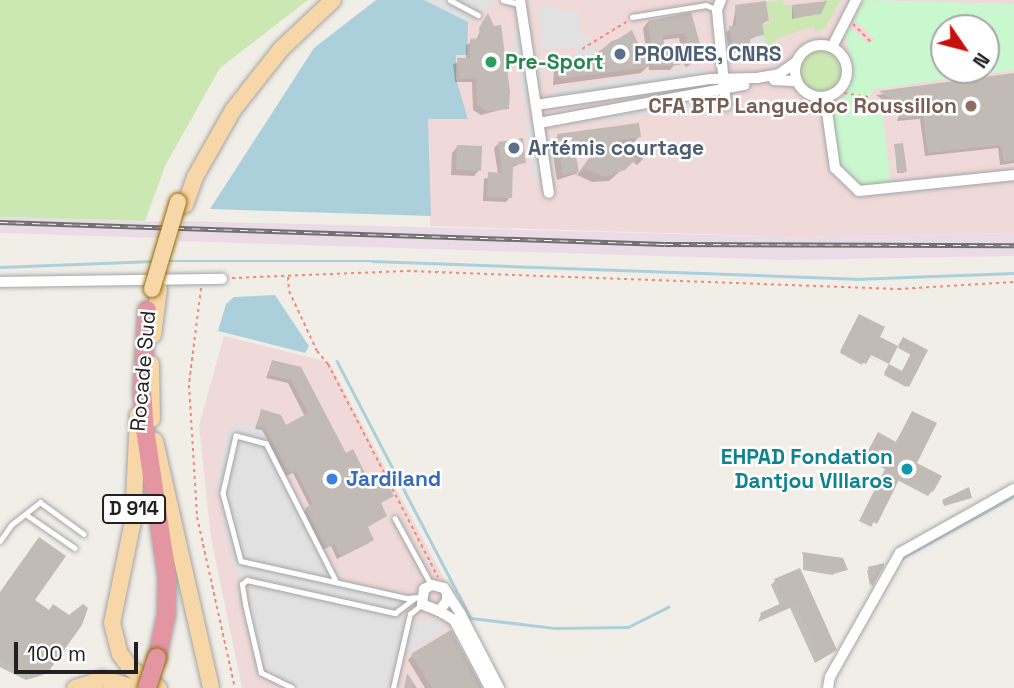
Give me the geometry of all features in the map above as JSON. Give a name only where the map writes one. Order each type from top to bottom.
[{"type":"highway","name":"D 914","points":[[147,310],[145,429],[167,577],[166,616],[157,688]]},
{"type":"highway","name":"D 914","points":[[147,688],[161,659],[176,581],[168,509]]},
{"type":"main road","name":"Rocade Sud","points":[[157,688],[130,668],[117,647],[112,623],[133,521],[139,362],[147,310],[181,204],[228,107],[276,45],[322,0]]},
{"type":"main road","name":"Rocade Sud","points":[[181,204],[233,110],[281,49],[333,0]]},
{"type":"main road","name":"Rocade Sud","points":[[155,289],[150,358],[152,411],[168,509],[211,688]]},
{"type":"main road","points":[[75,688],[102,678],[136,688]]},
{"type":"main road","points":[[93,688],[116,688]]},
{"type":"street","points":[[832,47],[856,0]]},
{"type":"street","points":[[520,2],[549,193]]},
{"type":"street","points":[[719,5],[726,106]]},
{"type":"street","points":[[536,105],[711,79],[724,86],[781,79],[796,81],[811,96],[825,97],[838,92],[848,66],[832,47],[811,47],[779,74],[724,86],[539,123]]},
{"type":"street","points":[[796,62],[796,81]]},
{"type":"street","points":[[825,97],[835,168],[859,191],[1014,175]]},
{"type":"street","points":[[0,282],[222,279]]},
{"type":"street","points":[[828,688],[830,677],[901,553],[1014,489]]},
{"type":"street","points":[[490,688],[454,620],[420,599],[432,585],[445,590],[499,688]]},
{"type":"street","points":[[439,611],[445,590]]},
{"type":"lane","points":[[450,0],[478,15]]},
{"type":"lane","points":[[503,0],[520,2]]},
{"type":"lane","points":[[632,17],[719,5]]},
{"type":"lane","points":[[336,582],[266,443],[236,436],[223,493],[237,558],[336,582],[420,599]]},
{"type":"lane","points":[[0,541],[10,525],[27,515],[40,502],[84,534]]},
{"type":"lane","points":[[27,515],[75,548]]},
{"type":"lane","points":[[395,518],[432,585]]},
{"type":"lane","points":[[292,688],[261,673],[245,604],[242,584],[247,580],[395,613],[420,599]]},
{"type":"lane","points":[[393,688],[410,614],[420,599]]},
{"type":"path","points":[[582,49],[593,47],[632,17]]},
{"type":"path","points":[[846,20],[871,42]]},
{"type":"path","points":[[838,92],[870,97]]},
{"type":"path","points":[[222,279],[419,271],[898,289],[1014,282]]},
{"type":"path","points":[[288,276],[289,291],[317,351],[328,364],[445,590]]},
{"type":"path","points":[[202,280],[189,385],[197,517],[235,688]]},
{"type":"shaded area","points":[[424,0],[1014,0],[1014,233],[796,237],[430,226],[428,119],[468,119],[456,78],[456,55],[468,22]]},
{"type":"shaded area","points":[[424,0],[492,0],[497,3],[468,22]]},
{"type":"shaded area","points":[[557,5],[558,13],[578,10],[581,35],[591,37],[594,55],[578,57],[574,46],[543,50],[538,8]]},
{"type":"shaded area","points":[[727,24],[731,55],[755,52],[752,26],[762,24],[757,29],[764,35],[766,55],[723,61],[719,25]]},
{"type":"shaded area","points":[[520,32],[531,98],[522,100],[513,33]]},
{"type":"shaded area","points":[[538,51],[543,86],[535,88],[531,52]]},
{"type":"shaded area","points":[[702,66],[703,76],[554,97],[553,89]]},
{"type":"shaded area","points":[[704,99],[704,106],[559,127],[558,120]]},
{"type":"shaded area","points":[[539,123],[541,132],[549,131],[555,176],[533,180],[525,124]]},
{"type":"shaded area","points":[[0,217],[166,222],[161,238],[0,233]]},
{"type":"shaded area","points":[[184,221],[796,237],[1014,233],[1014,256],[784,260],[178,241]]},
{"type":"shaded area","points":[[224,336],[329,362],[502,688],[242,688],[211,538],[199,425]]},
{"type":"shaded area","points":[[240,423],[263,429],[342,586],[406,602],[405,621],[444,619],[442,632],[396,660],[390,688],[290,688],[290,681],[272,676],[261,664],[248,602],[251,586],[235,572],[216,483],[228,430]]},
{"type":"green space","points":[[0,0],[308,0],[220,68],[166,164],[145,221],[0,217]]},
{"type":"green space","points":[[783,0],[784,5],[792,5],[794,18],[826,3],[823,0],[841,0],[825,28],[815,33],[814,26],[776,39],[771,58],[734,61],[766,55],[762,24],[770,23],[766,2]]},
{"type":"green space","points":[[863,0],[1014,4],[1014,70],[1000,72],[1000,14],[930,14],[930,81],[873,89],[867,105],[882,107],[891,185],[854,184],[838,160],[832,112],[850,84],[854,68],[845,36],[849,27],[868,43],[875,40],[853,19]]},
{"type":"green space","points":[[820,50],[835,56],[841,71],[835,86],[820,92],[805,86],[799,71],[805,56]]},
{"type":"water","points":[[376,0],[424,0],[468,22],[467,55],[456,55],[456,78],[468,119],[428,119],[431,216],[210,209],[314,48]]},
{"type":"water","points":[[275,295],[309,346],[305,353],[218,331],[226,304],[234,297]]},
{"type":"building","points":[[766,1],[769,21],[762,22],[764,35],[750,37],[751,49],[733,51],[729,26],[736,26],[735,5]]},
{"type":"building","points":[[827,1],[821,14],[794,18],[792,5]]},
{"type":"building","points":[[691,12],[704,58],[692,63],[686,55],[680,65],[654,66],[648,21]],"holes":[[[685,33],[687,46],[665,50],[663,36]]]},
{"type":"building","points":[[488,13],[494,26],[501,25],[510,91],[509,109],[486,111],[477,105],[476,78],[459,79],[457,58],[470,58],[470,39],[480,38],[479,28]]},
{"type":"building","name":"PROMES, CNRS","points":[[632,30],[649,67],[559,79],[560,63],[590,57]]},
{"type":"building","points":[[1014,73],[1014,160],[1004,162],[1001,145],[928,153],[923,116],[901,118],[900,110],[906,110],[879,91],[932,84],[1000,84],[1000,75]]},
{"type":"building","points":[[639,123],[641,137],[612,141],[636,159],[625,170],[605,177],[582,168],[601,142],[574,146],[579,172],[563,175],[557,134]]},
{"type":"building","points":[[523,138],[526,163],[513,165],[512,198],[487,197],[488,172],[502,173],[498,142]]},
{"type":"building","points":[[903,143],[907,172],[898,173],[894,144]]},
{"type":"building","points":[[457,145],[482,146],[481,171],[456,170]]},
{"type":"building","points":[[859,314],[885,327],[880,337],[898,346],[889,364],[871,355],[866,364],[840,351]]},
{"type":"building","points":[[903,337],[928,350],[909,387],[884,373],[889,364],[902,371],[911,353],[898,346]]},
{"type":"building","points":[[272,360],[301,367],[346,453],[353,449],[373,489],[387,483],[394,496],[381,503],[387,516],[368,527],[374,540],[341,557],[334,544],[326,548],[305,508],[313,504],[296,471],[289,474],[265,428],[257,426],[261,409],[281,415],[286,425],[308,413],[291,380],[268,375]]},
{"type":"building","name":"EHPAD Fondation Dantjou VIllaros","points":[[912,411],[937,423],[917,463],[942,476],[933,492],[901,476],[877,524],[862,516],[888,464],[867,453],[878,432],[896,442]]},
{"type":"building","points":[[969,487],[972,498],[944,506],[942,500]]},
{"type":"building","points":[[39,537],[66,556],[35,600],[49,610],[53,604],[69,615],[83,604],[88,608],[82,625],[49,671],[32,677],[0,660],[0,592]]},
{"type":"building","points":[[802,552],[843,558],[848,570],[836,573],[806,567]]},
{"type":"building","points":[[884,563],[884,566],[872,587],[868,567]]},
{"type":"building","points":[[800,568],[837,650],[820,660],[795,605],[763,619],[760,613],[784,602],[774,579]]},
{"type":"building","points":[[451,630],[482,688],[432,688],[411,654]]},
{"type":"building","points":[[407,673],[417,688],[404,688]]},
{"type":"waterway","points":[[0,267],[154,261]]},
{"type":"waterway","points":[[167,261],[372,261],[855,279],[1014,273]]},
{"type":"waterway","points":[[337,361],[471,618],[555,628],[628,627],[668,607]]},
{"type":"waterway","points":[[902,558],[1014,496]]},
{"type":"railway","points":[[0,222],[665,244],[1014,245]]},
{"type":"place","name":"PROMES, CNRS","points":[[620,54]]},
{"type":"place","name":"Pre-Sport","points":[[491,62]]},
{"type":"place","name":"CFA BTP Languedoc Roussillon","points":[[971,106]]},
{"type":"place","name":"Artémis courtage","points":[[514,148]]},
{"type":"place","name":"EHPAD Fondation Dantjou VIllaros","points":[[907,469]]},
{"type":"place","name":"Jardiland","points":[[332,479]]}]
